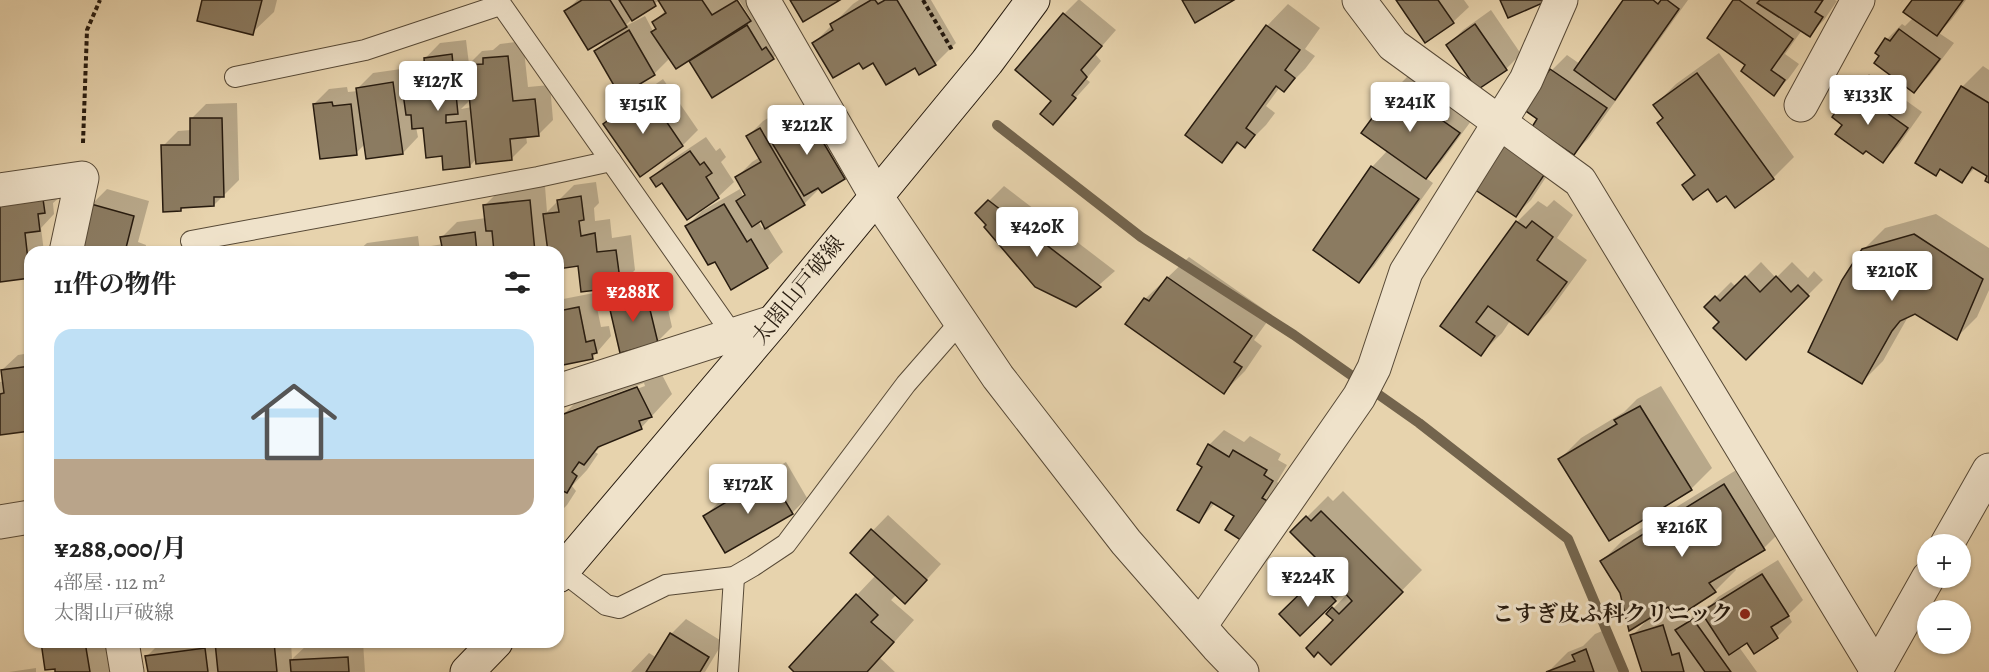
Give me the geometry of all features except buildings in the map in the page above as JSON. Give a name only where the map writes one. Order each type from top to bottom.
[{"type":"street","points":[[763,0],[876,196],[998,377],[1119,532],[1242,672]]},
{"type":"street","name":"太閤山戸破線","points":[[564,568],[773,322],[971,80],[1033,0]]},
{"type":"street","points":[[1359,0],[1393,45],[1580,181],[1876,670],[1922,588]]},
{"type":"street","points":[[1200,626],[1359,397],[1374,368],[1406,272],[1526,80],[1561,0]]},
{"type":"street","points":[[1801,105],[1858,0]]},
{"type":"street","points":[[0,190],[82,178],[67,246]]},
{"type":"street","points":[[564,389],[773,322]]},
{"type":"street","points":[[1953,534],[1989,470]]},
{"type":"street","points":[[0,522],[24,518]]},
{"type":"street","points":[[123,648],[127,672]]},
{"type":"street","points":[[467,672],[490,648]]},
{"type":"lane","points":[[236,77],[365,50],[499,2],[733,335]]},
{"type":"lane","points":[[191,242],[611,161]]},
{"type":"lane","points":[[564,576],[606,605],[619,608],[666,585],[734,577],[786,544],[906,384],[961,321]]},
{"type":"lane","points":[[728,672],[734,577]]},
{"type":"path","points":[[82,178],[87,30],[100,0]]},
{"type":"path","points":[[923,0],[971,80]]},
{"type":"waterway","points":[[997,125],[1141,237],[1294,335],[1419,423],[1568,539],[1624,672]]},
{"type":"place","name":"こすぎ皮ふ科クリニック","points":[[1745,614]]}]
